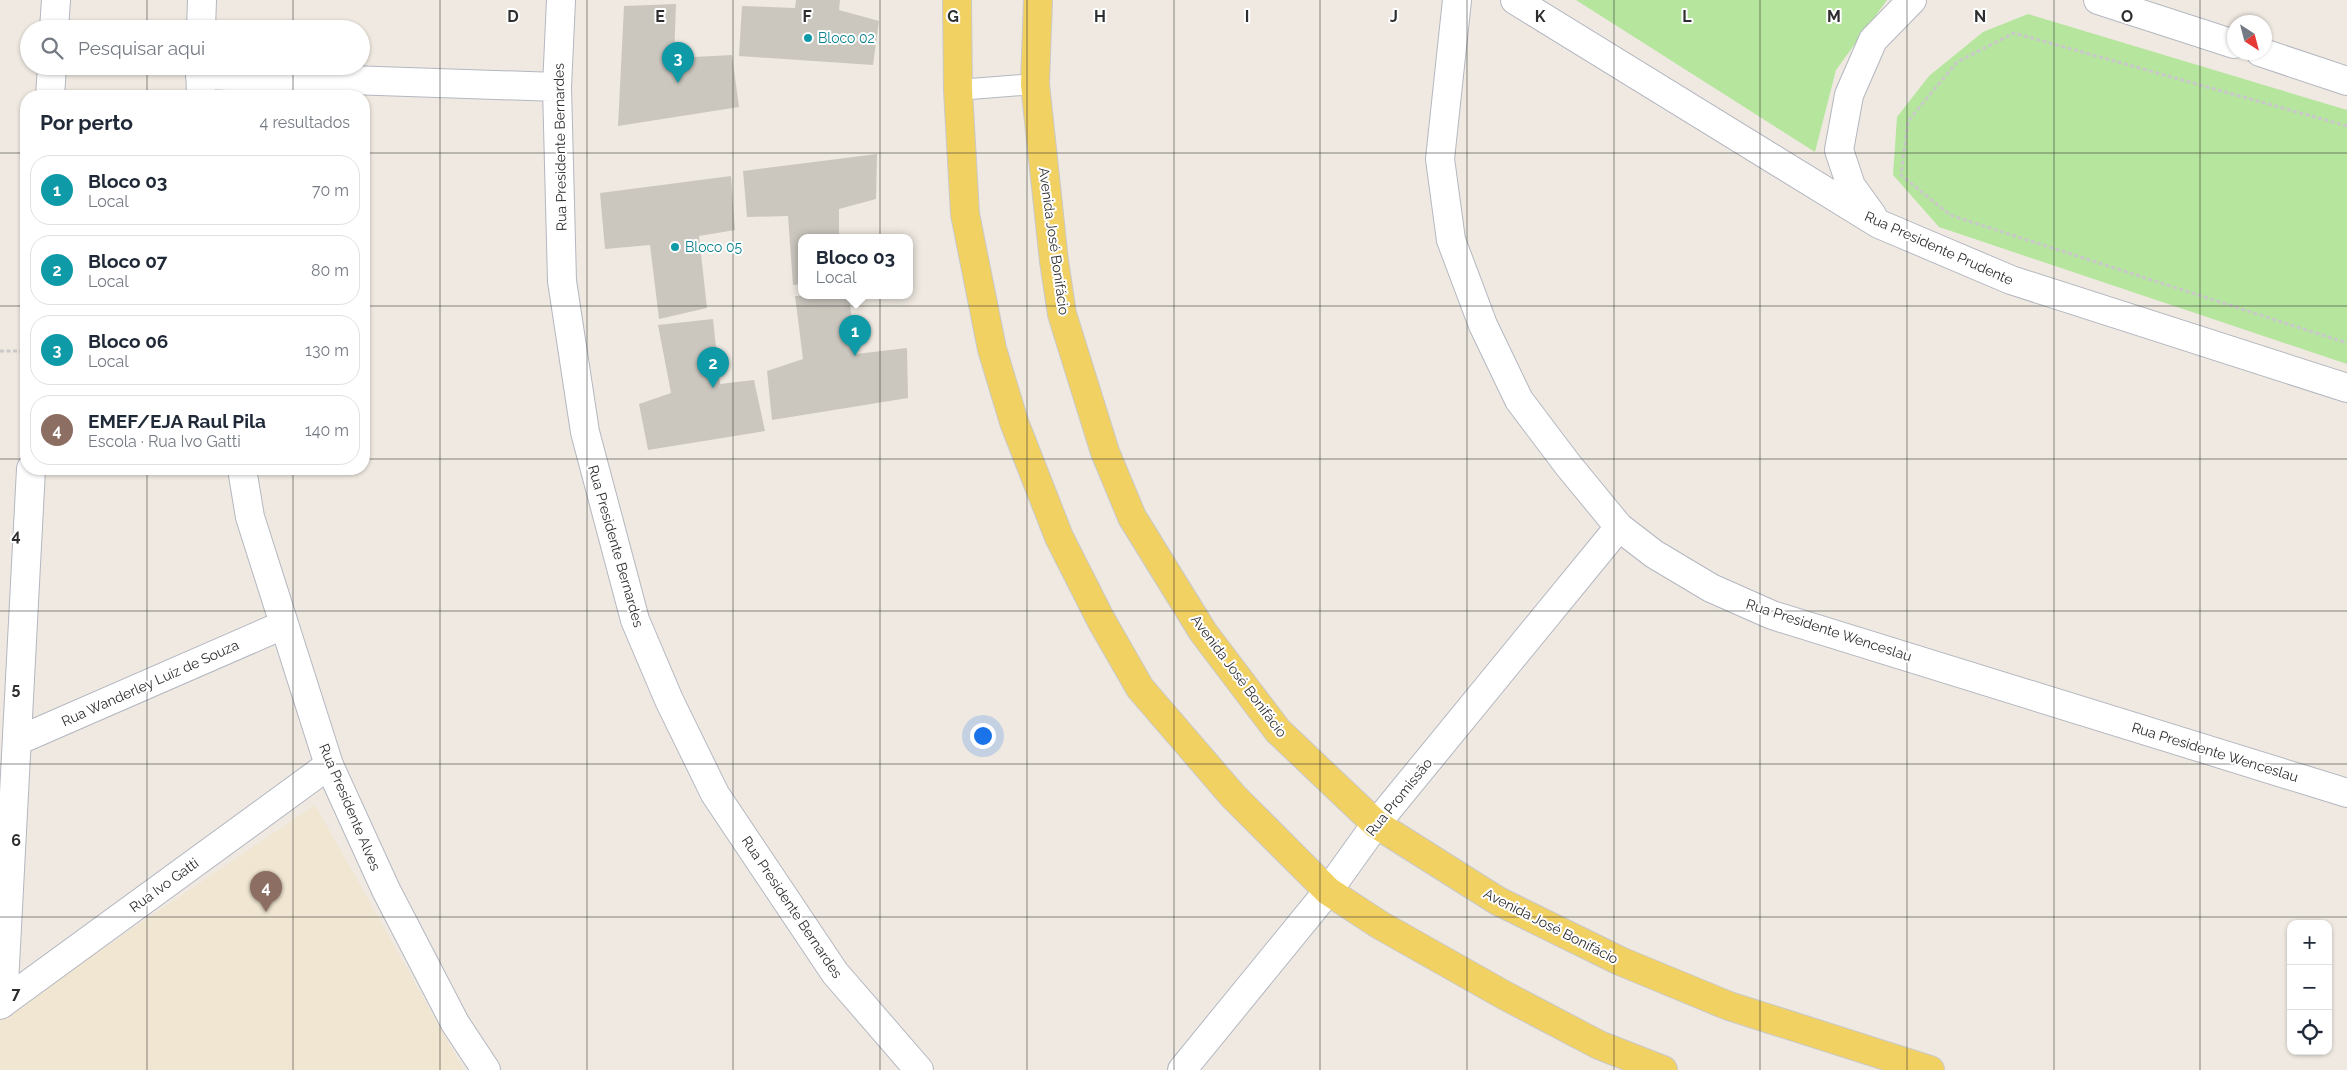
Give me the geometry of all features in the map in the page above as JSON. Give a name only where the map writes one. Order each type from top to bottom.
[{"type":"main road","points":[[957,0],[958,90],[965,214],[992,349],[1014,422],[1058,537],[1101,620],[1140,688],[1233,796],[1328,891],[1380,925],[1504,995],[1600,1045],[1663,1070]]},
{"type":"main road","name":"Avenida José Bonifácio","points":[[1038,0],[1035,84],[1054,260],[1062,314],[1106,452],[1132,517],[1203,632],[1278,731],[1376,824],[1498,901],[1620,961],[1729,1006],[1930,1070]]},
{"type":"street","points":[[55,20],[56,0]]},
{"type":"street","points":[[202,0],[202,20]]},
{"type":"street","name":"Rua Presidente Bernardes","points":[[561,0],[557,87],[564,291],[585,432],[636,620],[669,700],[715,794],[835,973],[919,1070]]},
{"type":"street","name":"Rua Presidente Wenceslau","points":[[1457,0],[1440,160],[1451,240],[1483,325],[1520,400],[1568,465],[1619,527],[1654,554],[1711,588],[1772,615],[2347,793]]},
{"type":"street","name":"Rua Presidente Prudente","points":[[1515,0],[1556,13],[1879,224],[2011,280],[2347,388]]},
{"type":"street","points":[[1879,224],[1851,186],[1839,150],[1849,95],[1873,40],[1912,0]]},
{"type":"street","points":[[2098,0],[2227,42]]},
{"type":"street","points":[[2272,56],[2347,81]]},
{"type":"street","points":[[50,90],[51,75]]},
{"type":"street","points":[[200,79],[557,87]]},
{"type":"street","points":[[2,1004],[31,475]]},
{"type":"street","name":"Rua Presidente Alves","points":[[243,475],[250,517],[329,765],[386,890],[455,1023],[486,1070]]},
{"type":"street","name":"Rua Promissão","points":[[1182,1070],[1328,891],[1376,824],[1619,527]]},
{"type":"street","name":"Rua Wanderley Luiz de Souza","points":[[16,741],[283,625]]},
{"type":"street","name":"Rua Ivo Gatti","points":[[2,1004],[329,765]]},
{"type":"lane","points":[[958,90],[1035,84]]},
{"type":"path","points":[[2347,126],[2014,33],[1957,62],[1908,121],[1901,175],[1950,215],[2347,343]]},
{"type":"path","points":[[0,351],[20,351]]},
{"type":"shaded area","points":[[315,805],[464,1070],[0,1070],[0,1018]]},
{"type":"green space","points":[[1576,0],[1887,0],[1836,70],[1815,152]]},
{"type":"green space","points":[[2028,14],[2347,110],[2347,364],[1939,227],[1893,175],[1897,117],[1929,76],[1983,32]]},
{"type":"building","name":"Bloco 02","points":[[796,0],[840,0],[839,10],[879,21],[873,65],[739,56],[742,6],[795,8]]},
{"type":"building","points":[[676,4],[674,58],[732,55],[739,107],[618,126],[624,6]]},
{"type":"building","points":[[877,154],[876,199],[839,209],[839,234],[798,234],[798,284],[793,285],[788,216],[747,217],[743,171]]},
{"type":"building","name":"Bloco 05","points":[[731,176],[735,230],[699,236],[707,308],[659,319],[650,245],[605,249],[600,193]]},
{"type":"building","points":[[795,296],[798,296],[798,299],[849,299],[856,354],[907,348],[908,398],[772,420],[767,371],[803,359]]},
{"type":"building","points":[[713,319],[720,384],[754,380],[765,431],[648,450],[639,404],[671,393],[658,325]]},
{"type":"place","name":"Bloco 02","points":[[808,38]]},
{"type":"place","name":"Bloco 06","points":[[678,83]]},
{"type":"place","name":"Bloco 05","points":[[675,247]]},
{"type":"place","name":"Bloco 03","points":[[855,356]]},
{"type":"place","name":"Bloco 07","points":[[713,388]]},
{"type":"place","name":"EMEF/EJA Raul Pila","points":[[266,912]]}]
